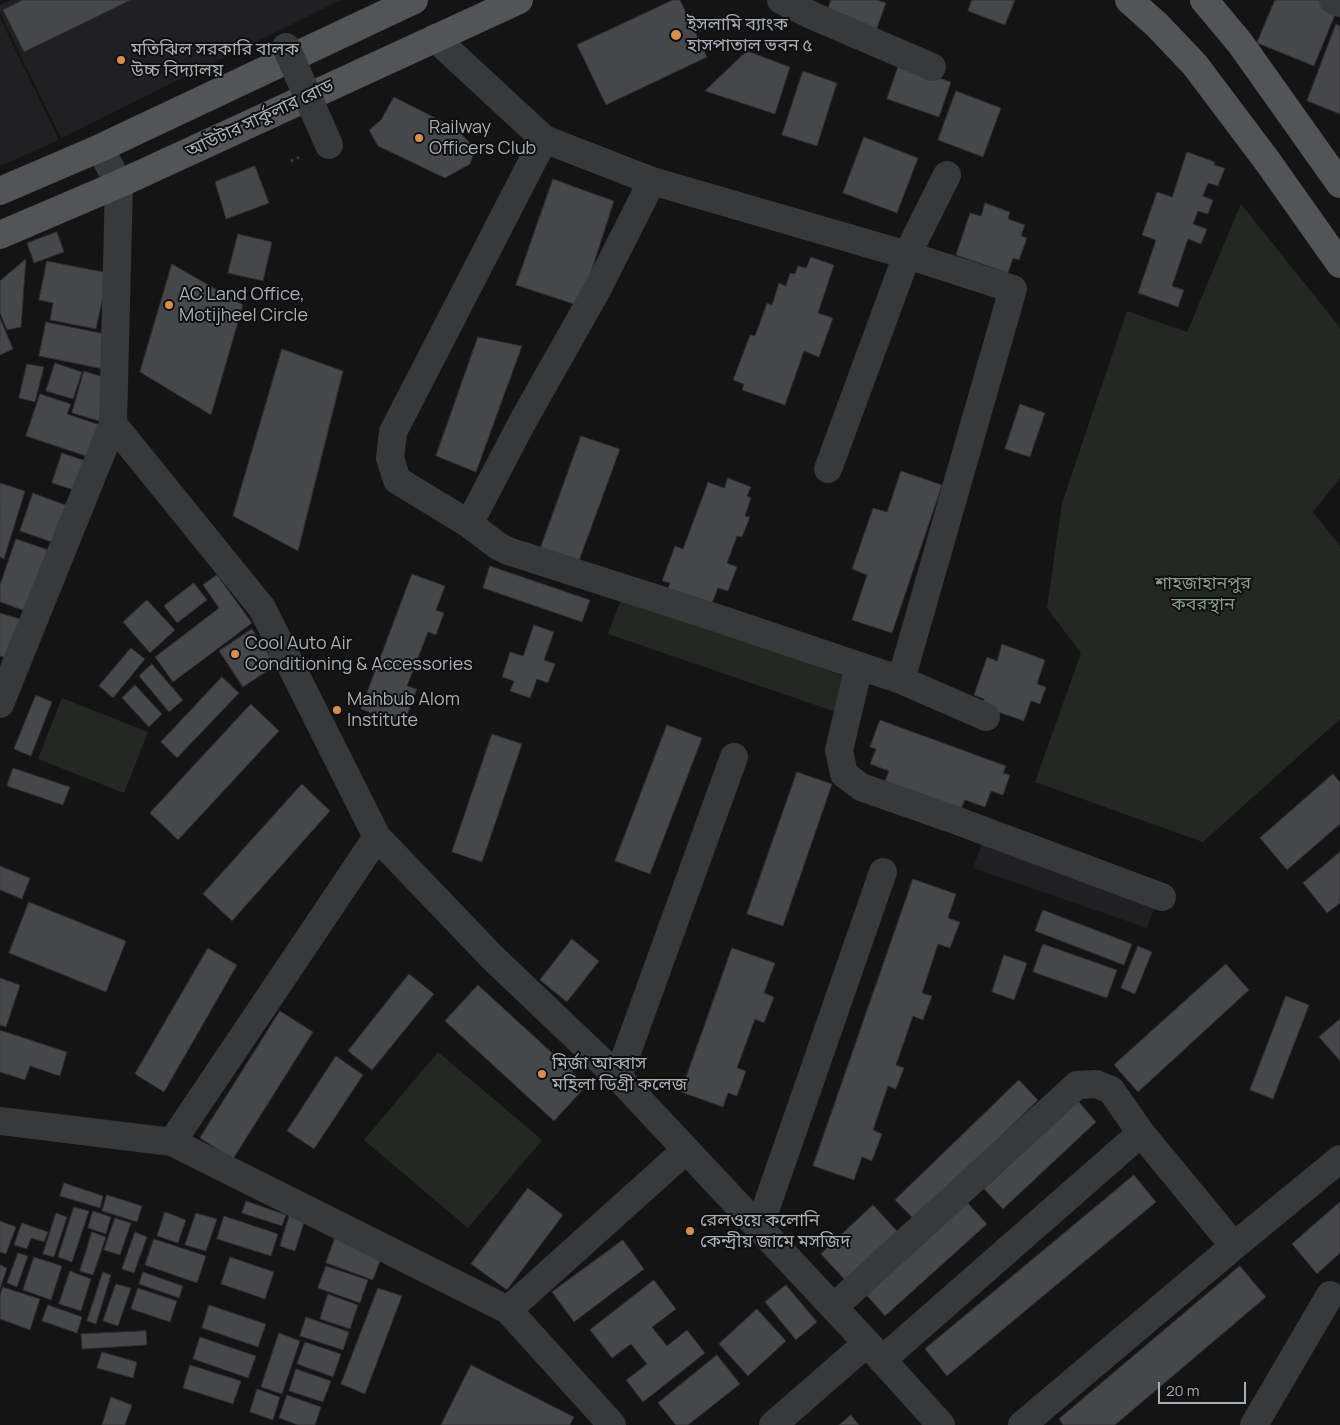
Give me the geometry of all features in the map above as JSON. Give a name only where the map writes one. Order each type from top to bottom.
[{"type":"main road","points":[[0,192],[100,148],[414,0]]},
{"type":"main road","name":"আউটার সার্কুলার রোড","points":[[0,235],[119,184],[519,0]]},
{"type":"main road","points":[[1129,0],[1158,25],[1194,66],[1268,162],[1340,264]]},
{"type":"main road","points":[[1204,0],[1240,43],[1340,184]]},
{"type":"street","points":[[781,0],[811,15],[932,67]]},
{"type":"street","points":[[1333,0],[1340,4]]},
{"type":"street","points":[[435,38],[544,139],[652,181],[907,255],[1013,289],[901,680]]},
{"type":"street","points":[[286,47],[329,144]]},
{"type":"street","points":[[544,139],[393,432],[390,458],[396,480],[470,524],[498,546],[508,551],[714,617],[901,680],[986,717]]},
{"type":"street","points":[[0,704],[113,424],[119,184],[100,148]]},
{"type":"street","points":[[828,469],[907,255],[947,175]]},
{"type":"street","points":[[470,524],[524,419],[598,288],[652,181]]},
{"type":"street","points":[[113,424],[262,608],[378,837],[492,957],[618,1077],[834,1307],[941,1425]]},
{"type":"street","points":[[859,666],[838,750],[844,774],[861,786],[1162,897]]},
{"type":"street","points":[[618,1077],[734,757]]},
{"type":"street","points":[[172,1142],[378,837]]},
{"type":"street","points":[[759,1228],[882,872]]},
{"type":"street","points":[[834,1307],[1077,1085],[1096,1084],[1111,1090],[1141,1132],[1234,1246]]},
{"type":"street","points":[[0,1121],[172,1142],[508,1310],[612,1425]]},
{"type":"street","points":[[773,1425],[875,1352],[1141,1132]]},
{"type":"street","points":[[508,1310],[686,1150]]},
{"type":"street","points":[[1022,1425],[1340,1159]]},
{"type":"street","points":[[1254,1425],[1330,1294]]},
{"type":"shaded area","name":"মতিঝিল সরকারি বালক উচ্চ বিদ্যালয়","points":[[11,0],[341,0],[61,138],[0,13],[0,5]]},
{"type":"shaded area","points":[[0,18],[59,140],[0,166]]},
{"type":"shaded area","points":[[983,840],[1157,901],[1147,928],[973,868]]},
{"type":"green space","name":"শাহজাহানপুর কবরস্থান","points":[[1241,204],[1338,325],[1340,330],[1340,478],[1313,512],[1340,546],[1340,719],[1203,842],[1035,782],[1081,653],[1047,608],[1062,503],[1127,311],[1187,332]]},
{"type":"green space","points":[[623,594],[848,678],[836,712],[608,634]]},
{"type":"green space","points":[[62,698],[148,732],[124,793],[38,759]]},
{"type":"green space","points":[[438,1052],[542,1140],[468,1228],[364,1140]]},
{"type":"building","points":[[23,0],[131,0],[24,52],[3,10]]},
{"type":"building","points":[[673,0],[680,0],[707,57],[606,105],[577,45]]},
{"type":"building","points":[[831,0],[877,0],[886,3],[874,36],[825,18]]},
{"type":"building","points":[[972,0],[1015,0],[1005,25],[968,11]]},
{"type":"building","points":[[1275,0],[1325,0],[1339,5],[1314,66],[1257,43]]},
{"type":"building","points":[[1336,24],[1340,26],[1340,114],[1307,101]]},
{"type":"building","points":[[747,51],[790,67],[775,114],[705,91]]},
{"type":"building","points":[[899,64],[951,82],[939,117],[887,99]]},
{"type":"building","points":[[803,71],[837,83],[817,146],[782,135]]},
{"type":"building","points":[[956,91],[1001,108],[983,157],[938,140]]},
{"type":"building","name":"Railway Officers Club","points":[[394,97],[457,129],[475,149],[470,164],[445,178],[378,146],[369,130],[381,120]]},
{"type":"building","points":[[864,137],[918,158],[897,213],[843,193]]},
{"type":"building","points":[[1187,152],[1215,162],[1214,165],[1225,168],[1218,186],[1208,183],[1203,196],[1213,200],[1208,214],[1198,211],[1193,224],[1207,229],[1201,244],[1188,239],[1172,286],[1184,290],[1178,307],[1138,293],[1156,240],[1142,235],[1157,192],[1172,197]]},
{"type":"building","points":[[255,166],[269,203],[226,219],[215,182]]},
{"type":"building","points":[[553,179],[614,201],[580,306],[516,285]]},
{"type":"building","points":[[985,203],[1010,212],[1008,219],[1025,225],[1021,236],[1027,238],[1019,260],[1013,258],[1008,273],[956,255],[970,213],[981,216]]},
{"type":"building","points":[[57,232],[64,252],[34,263],[27,243]]},
{"type":"building","points":[[238,234],[272,242],[263,281],[228,273]]},
{"type":"building","points":[[811,257],[834,265],[818,313],[833,318],[819,357],[804,351],[785,405],[742,390],[744,384],[733,380],[750,335],[755,336],[767,303],[772,305],[779,283],[786,286],[790,273],[795,274],[798,266],[806,268]]},
{"type":"building","points":[[26,259],[21,327],[7,330],[0,313],[0,281]]},
{"type":"building","points":[[47,261],[113,274],[103,297],[96,329],[50,320],[53,303],[39,300]]},
{"type":"building","points":[[172,264],[243,305],[211,415],[140,372]]},
{"type":"building","points":[[0,318],[13,349],[0,355]]},
{"type":"building","points":[[46,322],[115,336],[108,370],[39,356]]},
{"type":"building","points":[[478,337],[522,346],[476,472],[436,456]]},
{"type":"building","points":[[282,349],[343,371],[298,551],[233,516]]},
{"type":"building","points":[[55,363],[82,372],[73,399],[46,391]]},
{"type":"building","points":[[27,364],[44,367],[35,402],[19,398]]},
{"type":"building","points":[[84,371],[112,380],[99,421],[72,413]]},
{"type":"building","points":[[40,394],[71,404],[67,414],[106,427],[95,459],[26,436]]},
{"type":"building","points":[[1020,404],[1045,413],[1030,457],[1005,449]]},
{"type":"building","points":[[581,436],[620,449],[576,569],[538,555]]},
{"type":"building","points":[[62,453],[92,463],[83,493],[52,483]]},
{"type":"building","points":[[901,471],[942,485],[892,633],[852,620],[867,575],[852,569],[873,508],[887,512]]},
{"type":"building","points":[[728,478],[751,487],[747,496],[751,498],[745,516],[750,517],[742,537],[737,536],[727,563],[737,567],[728,591],[718,588],[710,608],[667,591],[670,583],[662,581],[675,546],[683,549],[708,482],[724,488]]},
{"type":"building","points":[[0,483],[25,491],[4,559],[0,557]]},
{"type":"building","points":[[33,493],[76,509],[63,546],[20,531]]},
{"type":"building","points":[[16,539],[52,551],[31,613],[0,602],[0,585]]},
{"type":"building","points":[[490,566],[590,600],[582,622],[483,588]]},
{"type":"building","points":[[412,574],[445,586],[436,610],[444,613],[436,635],[428,632],[407,686],[417,689],[406,718],[397,715],[394,722],[361,709]]},
{"type":"building","points":[[217,575],[252,623],[173,682],[155,657],[219,608],[203,585]]},
{"type":"building","points":[[194,583],[207,600],[177,623],[164,606]]},
{"type":"building","points":[[147,600],[175,630],[150,653],[123,622]]},
{"type":"building","points":[[0,613],[27,621],[14,660],[0,656]]},
{"type":"building","points":[[534,625],[554,632],[544,660],[555,664],[548,683],[537,679],[530,698],[510,691],[514,681],[502,677],[510,652],[523,656]]},
{"type":"building","points":[[252,629],[276,665],[243,687],[219,651]]},
{"type":"building","points":[[1002,644],[1045,660],[1037,684],[1046,687],[1040,704],[1031,701],[1024,721],[981,706],[984,699],[974,695],[987,657],[997,661]]},
{"type":"building","points":[[131,648],[145,659],[113,698],[99,686]]},
{"type":"building","points":[[152,664],[183,700],[169,712],[139,676]]},
{"type":"building","points":[[222,677],[239,693],[177,758],[161,742]]},
{"type":"building","points":[[135,685],[162,714],[149,727],[122,698]]},
{"type":"building","points":[[36,695],[52,702],[31,756],[14,749]]},
{"type":"building","points":[[251,704],[279,731],[178,840],[150,813]]},
{"type":"building","points":[[880,720],[1006,766],[1003,773],[1010,775],[1003,795],[991,791],[985,807],[965,800],[961,809],[885,781],[889,771],[870,764],[876,749],[870,747]]},
{"type":"building","points":[[667,725],[702,738],[650,874],[615,861]]},
{"type":"building","points":[[492,734],[522,744],[482,862],[452,852]]},
{"type":"building","points":[[13,768],[70,787],[63,805],[7,786]]},
{"type":"building","points":[[797,772],[832,784],[783,926],[747,914]]},
{"type":"building","points":[[1333,774],[1340,782],[1340,824],[1287,870],[1260,838]]},
{"type":"building","points":[[302,784],[330,811],[232,921],[203,894]]},
{"type":"building","points":[[1340,852],[1340,903],[1327,913],[1303,883]]},
{"type":"building","points":[[0,866],[30,878],[22,899],[0,890]]},
{"type":"building","points":[[913,879],[956,894],[948,918],[960,922],[950,948],[938,944],[922,993],[932,996],[923,1020],[913,1016],[896,1065],[904,1068],[896,1089],[888,1086],[873,1130],[882,1134],[872,1161],[862,1157],[854,1180],[813,1166]]},
{"type":"building","points":[[29,902],[126,941],[106,992],[9,953]]},
{"type":"building","points":[[1043,910],[1132,944],[1124,965],[1035,931]]},
{"type":"building","points":[[572,939],[599,961],[567,1002],[540,980]]},
{"type":"building","points":[[1043,944],[1117,970],[1107,998],[1033,972]]},
{"type":"building","points":[[1138,946],[1152,952],[1135,994],[1121,988]]},
{"type":"building","points":[[208,948],[237,965],[164,1092],[135,1074]]},
{"type":"building","points":[[732,948],[775,963],[764,993],[774,997],[764,1023],[755,1019],[737,1068],[746,1071],[737,1096],[728,1093],[723,1107],[681,1092]]},
{"type":"building","points":[[1004,955],[1027,963],[1014,1000],[992,992]]},
{"type":"building","points":[[1226,964],[1249,990],[1138,1092],[1114,1065]]},
{"type":"building","points":[[409,974],[434,994],[372,1070],[348,1051]]},
{"type":"building","points":[[0,978],[20,985],[6,1027],[0,1025]]},
{"type":"building","points":[[478,985],[587,1085],[554,1121],[445,1021]]},
{"type":"building","points":[[1286,996],[1309,1005],[1273,1099],[1250,1090]]},
{"type":"building","points":[[280,1011],[313,1032],[233,1159],[200,1138]]},
{"type":"building","points":[[1340,1019],[1340,1061],[1319,1037]]},
{"type":"building","points":[[0,1030],[67,1052],[60,1076],[30,1066],[25,1080],[0,1072]]},
{"type":"building","points":[[336,1056],[363,1075],[314,1149],[287,1131]]},
{"type":"building","points":[[1019,1080],[1038,1100],[915,1220],[895,1200]]},
{"type":"building","points":[[1078,1101],[1096,1122],[1003,1209],[984,1189]]},
{"type":"building","points":[[1134,1175],[1156,1202],[947,1376],[925,1349]]},
{"type":"building","points":[[64,1183],[103,1196],[100,1208],[60,1196]]},
{"type":"building","points":[[528,1188],[563,1215],[507,1290],[471,1264]]},
{"type":"building","points":[[107,1195],[142,1206],[137,1222],[102,1211]]},
{"type":"building","points":[[965,1200],[987,1224],[885,1316],[863,1291]]},
{"type":"building","points":[[246,1201],[286,1215],[282,1226],[242,1213]]},
{"type":"building","points":[[1340,1202],[1340,1253],[1317,1274],[1292,1244]]},
{"type":"building","points":[[873,1205],[898,1232],[846,1281],[821,1254]]},
{"type":"building","points":[[74,1207],[89,1211],[72,1262],[58,1257]]},
{"type":"building","points":[[291,1210],[306,1216],[295,1251],[280,1246]]},
{"type":"building","points":[[93,1211],[111,1217],[106,1234],[88,1228]]},
{"type":"building","points":[[165,1212],[186,1220],[178,1243],[157,1236]]},
{"type":"building","points":[[56,1213],[67,1217],[54,1257],[43,1254]]},
{"type":"building","points":[[196,1213],[217,1219],[206,1251],[185,1245]]},
{"type":"building","points":[[224,1216],[278,1234],[271,1256],[217,1239]]},
{"type":"building","points":[[115,1218],[131,1223],[120,1255],[104,1250]]},
{"type":"building","points":[[0,1221],[16,1227],[6,1254],[0,1252]]},
{"type":"building","points":[[22,1223],[48,1232],[44,1242],[31,1238],[27,1249],[14,1245]]},
{"type":"building","points":[[92,1232],[106,1237],[93,1275],[80,1271]]},
{"type":"building","points":[[135,1232],[147,1237],[134,1273],[122,1269]]},
{"type":"building","points":[[335,1238],[382,1255],[373,1280],[326,1263]]},
{"type":"building","points":[[154,1239],[206,1256],[197,1283],[145,1265]]},
{"type":"building","points":[[623,1240],[644,1269],[574,1322],[552,1292]]},
{"type":"building","points":[[18,1253],[28,1256],[17,1287],[7,1283]]},
{"type":"building","points":[[34,1257],[62,1266],[51,1300],[23,1290]]},
{"type":"building","points":[[230,1257],[274,1272],[265,1299],[221,1284]]},
{"type":"building","points":[[0,1265],[7,1268],[0,1289]]},
{"type":"building","points":[[326,1266],[368,1280],[360,1303],[318,1288]]},
{"type":"building","points":[[1240,1266],[1266,1297],[1115,1425],[1063,1425],[1059,1419]]},
{"type":"building","points":[[70,1271],[91,1279],[81,1311],[59,1304]]},
{"type":"building","points":[[103,1272],[111,1275],[96,1324],[87,1321]]},
{"type":"building","points":[[143,1272],[183,1286],[179,1298],[139,1284]]},
{"type":"building","points":[[654,1280],[676,1309],[652,1327],[667,1346],[687,1330],[705,1353],[643,1402],[626,1380],[647,1364],[631,1344],[612,1358],[590,1330]]},
{"type":"building","points":[[116,1284],[131,1288],[118,1326],[103,1321]]},
{"type":"building","points":[[786,1285],[817,1322],[796,1340],[765,1302]]},
{"type":"building","points":[[3,1287],[40,1299],[30,1330],[0,1319],[0,1295]]},
{"type":"building","points":[[138,1288],[177,1301],[170,1322],[131,1309]]},
{"type":"building","points":[[378,1288],[402,1296],[365,1394],[341,1384]]},
{"type":"building","points":[[328,1294],[358,1305],[350,1329],[320,1319]]},
{"type":"building","points":[[48,1305],[82,1317],[77,1333],[42,1321]]},
{"type":"building","points":[[209,1305],[266,1324],[258,1347],[202,1328]]},
{"type":"building","points":[[757,1309],[786,1341],[748,1376],[719,1344]]},
{"type":"building","points":[[306,1317],[349,1332],[343,1350],[300,1336]]},
{"type":"building","points":[[146,1331],[147,1345],[82,1349],[81,1334]]},
{"type":"building","points":[[279,1333],[300,1341],[282,1394],[261,1387]]},
{"type":"building","points":[[200,1337],[256,1356],[248,1378],[193,1359]]},
{"type":"building","points":[[305,1342],[341,1354],[333,1377],[297,1364]]},
{"type":"building","points":[[102,1352],[137,1362],[133,1378],[97,1368]]},
{"type":"building","points":[[717,1355],[740,1384],[688,1425],[676,1425],[658,1403]]},
{"type":"building","points":[[190,1365],[241,1381],[233,1404],[183,1388]]},
{"type":"building","points":[[471,1365],[574,1417],[570,1425],[441,1425]]},
{"type":"building","points":[[296,1369],[331,1381],[323,1402],[289,1391]]},
{"type":"building","points":[[257,1389],[280,1397],[273,1420],[250,1412]]},
{"type":"building","points":[[287,1395],[321,1407],[315,1425],[298,1425],[279,1418]]},
{"type":"building","points":[[111,1397],[132,1405],[125,1425],[102,1425]]},
{"type":"building","points":[[851,1415],[859,1425],[839,1425]]},
{"type":"place","name":"ইসলামি ব্যাংক হাসপাতাল ভবন ৫","points":[[676,35]]},
{"type":"place","name":"মতিঝিল সরকারি বালক উচ্চ বিদ্যালয়","points":[[121,60]]},
{"type":"place","name":"Railway Officers Club","points":[[419,138]]},
{"type":"place","name":"AC Land Office, Motijheel Circle","points":[[169,305]]},
{"type":"place","name":"Cool Auto Air Conditioning & Accessories","points":[[235,654]]},
{"type":"place","name":"Mahbub Alom Institute","points":[[337,710]]},
{"type":"place","name":"মির্জা আব্বাস মহিলা ডিগ্রী কলেজ","points":[[542,1074]]},
{"type":"place","name":"রেলওয়ে কলোনি কেন্দ্রীয় জামে মসজিদ","points":[[690,1231]]}]
